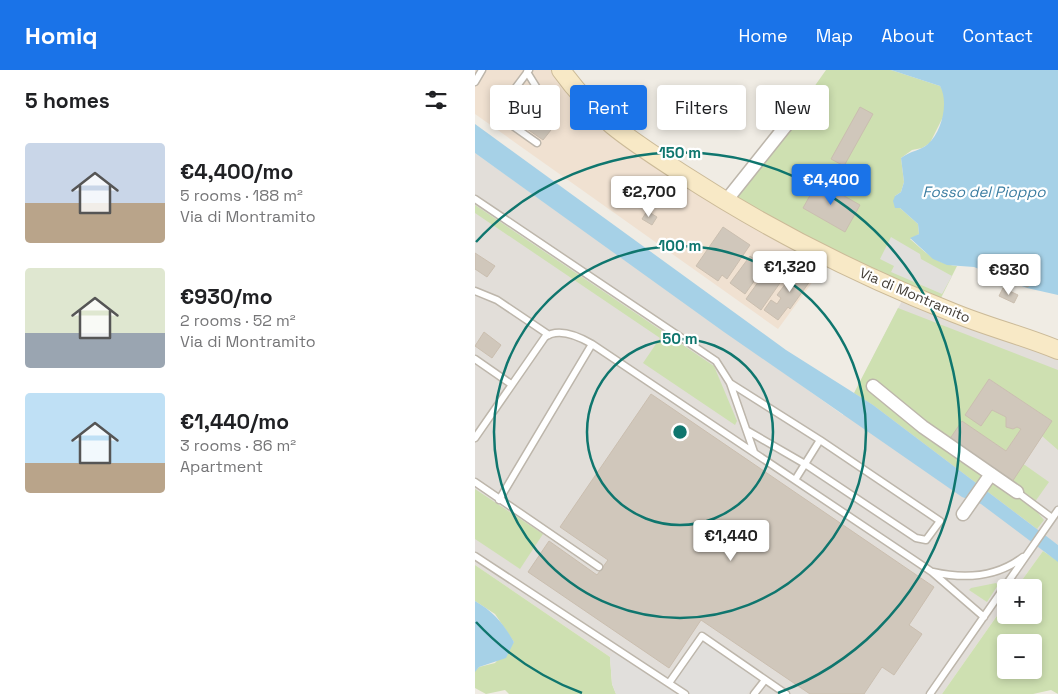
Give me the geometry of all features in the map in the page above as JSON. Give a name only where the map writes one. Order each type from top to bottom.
[{"type":"main road","name":"Via di Montramito","points":[[561,70],[592,108],[617,131],[725,202],[812,250],[906,293],[957,314],[1058,350]]},
{"type":"street","points":[[725,202],[782,130]]},
{"type":"street","points":[[873,386],[923,427],[1017,492]]},
{"type":"street","points":[[963,514],[991,474]]},
{"type":"lane","points":[[475,82],[482,70]]},
{"type":"lane","points":[[536,85],[528,71],[496,114],[537,143]]},
{"type":"lane","points":[[475,199],[716,361],[730,383],[754,452]]},
{"type":"lane","points":[[475,291],[497,300],[549,335],[571,334],[592,344],[932,572],[984,618]]},
{"type":"lane","points":[[475,438],[539,344],[549,335]]},
{"type":"lane","points":[[499,500],[592,344]]},
{"type":"lane","points":[[475,359],[511,384]]},
{"type":"lane","points":[[730,383],[820,440],[940,521],[926,540],[916,538],[805,464],[748,431]]},
{"type":"lane","points":[[795,480],[820,440]]},
{"type":"lane","points":[[475,482],[599,567]]},
{"type":"lane","points":[[1017,492],[1052,518]]},
{"type":"lane","points":[[930,694],[1058,510]]},
{"type":"lane","points":[[932,572],[956,576],[989,573],[1007,568],[1028,553]]},
{"type":"lane","points":[[475,556],[685,694]]},
{"type":"lane","points":[[669,683],[702,636],[786,694]]},
{"type":"lane","points":[[755,694],[765,680]]},
{"type":"shaded area","points":[[475,70],[562,70],[574,85],[570,85],[570,130],[626,130],[830,258],[778,329],[498,130],[560,130],[560,85],[490,85],[490,125],[475,114]]},
{"type":"shaded area","points":[[475,153],[843,415],[906,293],[1058,350],[1058,545],[1051,540],[1023,579],[997,579],[997,616],[942,694],[616,694],[610,657],[475,565]]},
{"type":"shaded area","points":[[891,237],[920,254],[921,259],[952,276],[942,294],[891,272],[894,266],[880,259]]},
{"type":"shaded area","points":[[702,636],[759,676],[747,694],[616,694],[612,684],[610,657],[617,648],[669,683]]},
{"type":"green space","points":[[826,70],[891,70],[940,86],[944,93],[945,113],[930,143],[922,148],[912,150],[901,158],[904,182],[901,192],[895,196],[895,208],[900,208],[918,224],[919,234],[910,239],[937,260],[957,266],[937,306],[725,202],[782,130],[829,130],[829,85],[815,85]]},
{"type":"green space","points":[[475,205],[714,366],[737,421],[735,425],[643,363],[660,338],[475,213]]},
{"type":"green space","points":[[898,308],[1058,370],[1058,450],[1042,436],[1052,421],[989,379],[965,415],[992,410],[1006,417],[1007,427],[1021,429],[1006,451],[962,421],[1049,482],[1032,506],[1044,520],[1037,529],[873,405],[854,393]]},
{"type":"green space","points":[[475,489],[543,534],[520,569],[475,539]]},
{"type":"green space","points":[[1043,551],[1058,561],[1058,694],[1051,690],[1033,694],[942,694],[997,616],[997,624],[1042,624],[1042,579],[1023,579]]},
{"type":"green space","points":[[475,565],[610,657],[612,684],[616,694],[509,694],[505,690],[486,694],[475,688],[475,671],[479,667],[495,663],[514,642],[495,614],[475,601]]},
{"type":"green space","points":[[997,584],[987,602],[969,590],[971,588]]},
{"type":"water","name":"Fosso del Pioppo","points":[[891,70],[1058,70],[1058,295],[1027,288],[974,267],[947,265],[933,259],[910,238],[919,234],[918,224],[900,208],[895,208],[893,201],[895,196],[901,192],[904,182],[901,158],[925,146],[933,139],[943,116],[944,100],[940,86]]},
{"type":"water","points":[[475,124],[786,350],[873,405],[1058,545],[1058,562],[981,504],[962,497],[724,332],[475,153]]},
{"type":"water","points":[[475,601],[488,609],[497,618],[514,642],[506,658],[479,667],[475,672]]},
{"type":"building","points":[[860,107],[873,114],[844,166],[831,159]]},
{"type":"building","points":[[529,130],[551,130],[543,140]]},
{"type":"building","points":[[818,181],[860,205],[845,232],[803,208]]},
{"type":"building","points":[[647,211],[657,217],[652,225],[642,219]]},
{"type":"building","points":[[723,227],[750,245],[727,279],[722,275],[718,281],[696,266]]},
{"type":"building","points":[[475,253],[495,266],[487,277],[475,269]]},
{"type":"building","points":[[779,253],[787,258],[780,268],[787,273],[761,310],[746,299]]},
{"type":"building","points":[[750,256],[764,267],[745,294],[730,283]]},
{"type":"building","points":[[812,266],[818,270],[790,309],[788,307],[778,320],[764,310],[771,300],[777,304],[781,298],[777,295],[796,270],[805,277]]},
{"type":"building","points":[[1024,274],[1032,277],[1028,287],[1020,284]]},
{"type":"building","points":[[1003,288],[1018,295],[1014,303],[999,296]]},
{"type":"building","points":[[484,332],[501,345],[492,358],[475,346]]},
{"type":"building","points":[[989,379],[1052,421],[1012,482],[949,440],[962,421],[1006,451],[1021,429],[1006,427],[1006,417],[992,410],[981,426],[965,415]]},
{"type":"building","points":[[651,394],[934,587],[909,625],[922,634],[894,675],[882,667],[864,694],[810,694],[701,620],[669,668],[528,572],[549,541],[597,575],[608,560],[560,527]]}]
